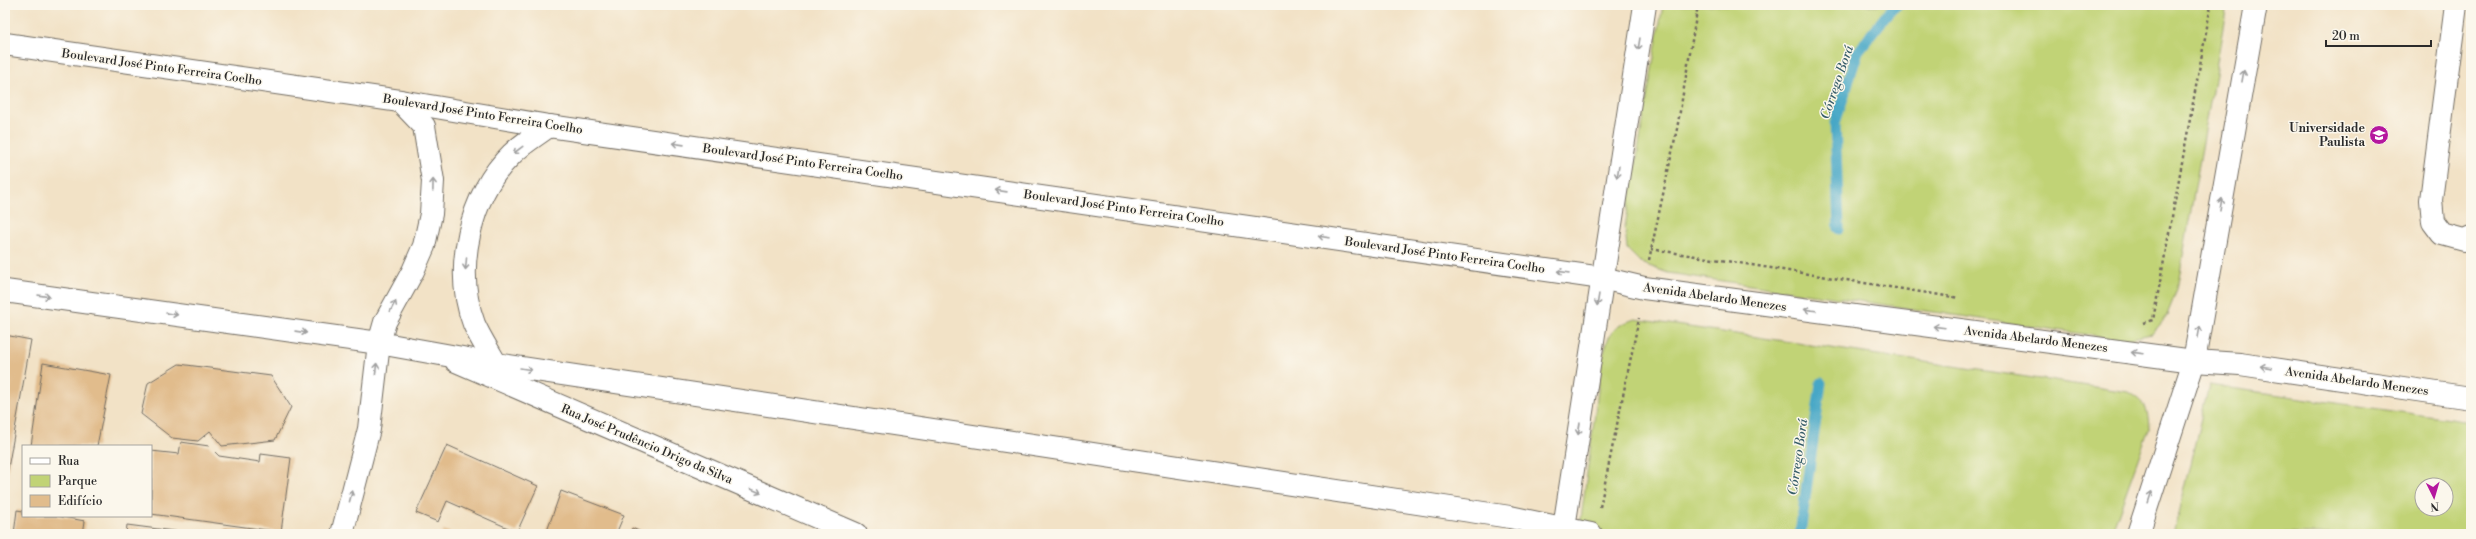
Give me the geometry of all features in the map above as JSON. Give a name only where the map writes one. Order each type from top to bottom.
[{"type":"main road","points":[[1564,532],[1645,5]]},
{"type":"main road","points":[[2138,534],[2194,361],[2256,5]]},
{"type":"main road","points":[[2456,5],[2431,200],[2433,222],[2442,234],[2464,240],[2471,237]]},
{"type":"main road","name":"Boulevard José Pinto Ferreira Coelho","points":[[5,44],[400,101],[549,126],[1602,278]]},
{"type":"main road","points":[[342,534],[369,429],[379,343],[385,322],[413,271],[424,246],[431,214],[433,181],[424,126],[400,101]]},
{"type":"main road","points":[[496,364],[474,324],[465,279],[468,233],[485,190],[512,154],[549,126]]},
{"type":"main road","name":"Avenida Abelardo Menezes","points":[[1602,278],[1656,290],[2194,361],[2240,364],[2471,398]]},
{"type":"main road","points":[[5,291],[379,343],[496,364],[1510,517],[1564,532],[1592,534]]},
{"type":"main road","name":"Rua José Prudêncio Drigo da Silva","points":[[438,353],[856,534]]},
{"type":"path","points":[[2139,324],[2153,320],[2211,5]]},
{"type":"path","points":[[1651,249],[1967,299]]},
{"type":"green space","points":[[1663,5],[2227,5],[2177,290],[2167,315],[2151,334],[2124,340],[1668,273],[1641,263],[1627,249],[1625,227]]},
{"type":"green space","points":[[1635,319],[2128,392],[2138,399],[2144,406],[2148,415],[2149,428],[2111,534],[1579,534],[1602,360],[1606,344],[1611,333],[1615,329],[1626,322]]},
{"type":"green space","points":[[2209,385],[2471,422],[2471,534],[2173,534]]},
{"type":"building","points":[[5,335],[31,340],[7,474],[5,474]]},
{"type":"building","points":[[43,363],[111,375],[97,445],[31,445]]},
{"type":"building","points":[[179,364],[271,376],[291,407],[275,440],[222,446],[210,431],[198,441],[172,438],[141,414],[148,383]]},
{"type":"building","points":[[181,442],[209,446],[219,456],[260,462],[261,454],[291,458],[281,532],[152,514],[152,451],[179,454]]},
{"type":"building","points":[[447,445],[538,486],[517,532],[447,501],[438,522],[416,513]]},
{"type":"building","points":[[561,491],[624,515],[616,534],[546,534]]},
{"type":"building","points":[[17,510],[22,511],[22,517],[63,517],[85,521],[83,534],[14,534]]},
{"type":"building","points":[[127,525],[189,533],[189,534],[126,534]]},
{"type":"building","points":[[632,528],[646,534],[629,534]]},
{"type":"building","points":[[224,529],[257,533],[257,534],[224,534]]},
{"type":"building","points":[[444,530],[453,534],[442,534]]},
{"type":"waterway","name":"Córrego Borá","points":[[1839,229],[1835,123],[1858,51],[1893,7],[1897,5]]},
{"type":"waterway","name":"Córrego Borá","points":[[1800,534],[1821,383]]},
{"type":"place","name":"Universidade Paulista","points":[[2379,135]]}]
